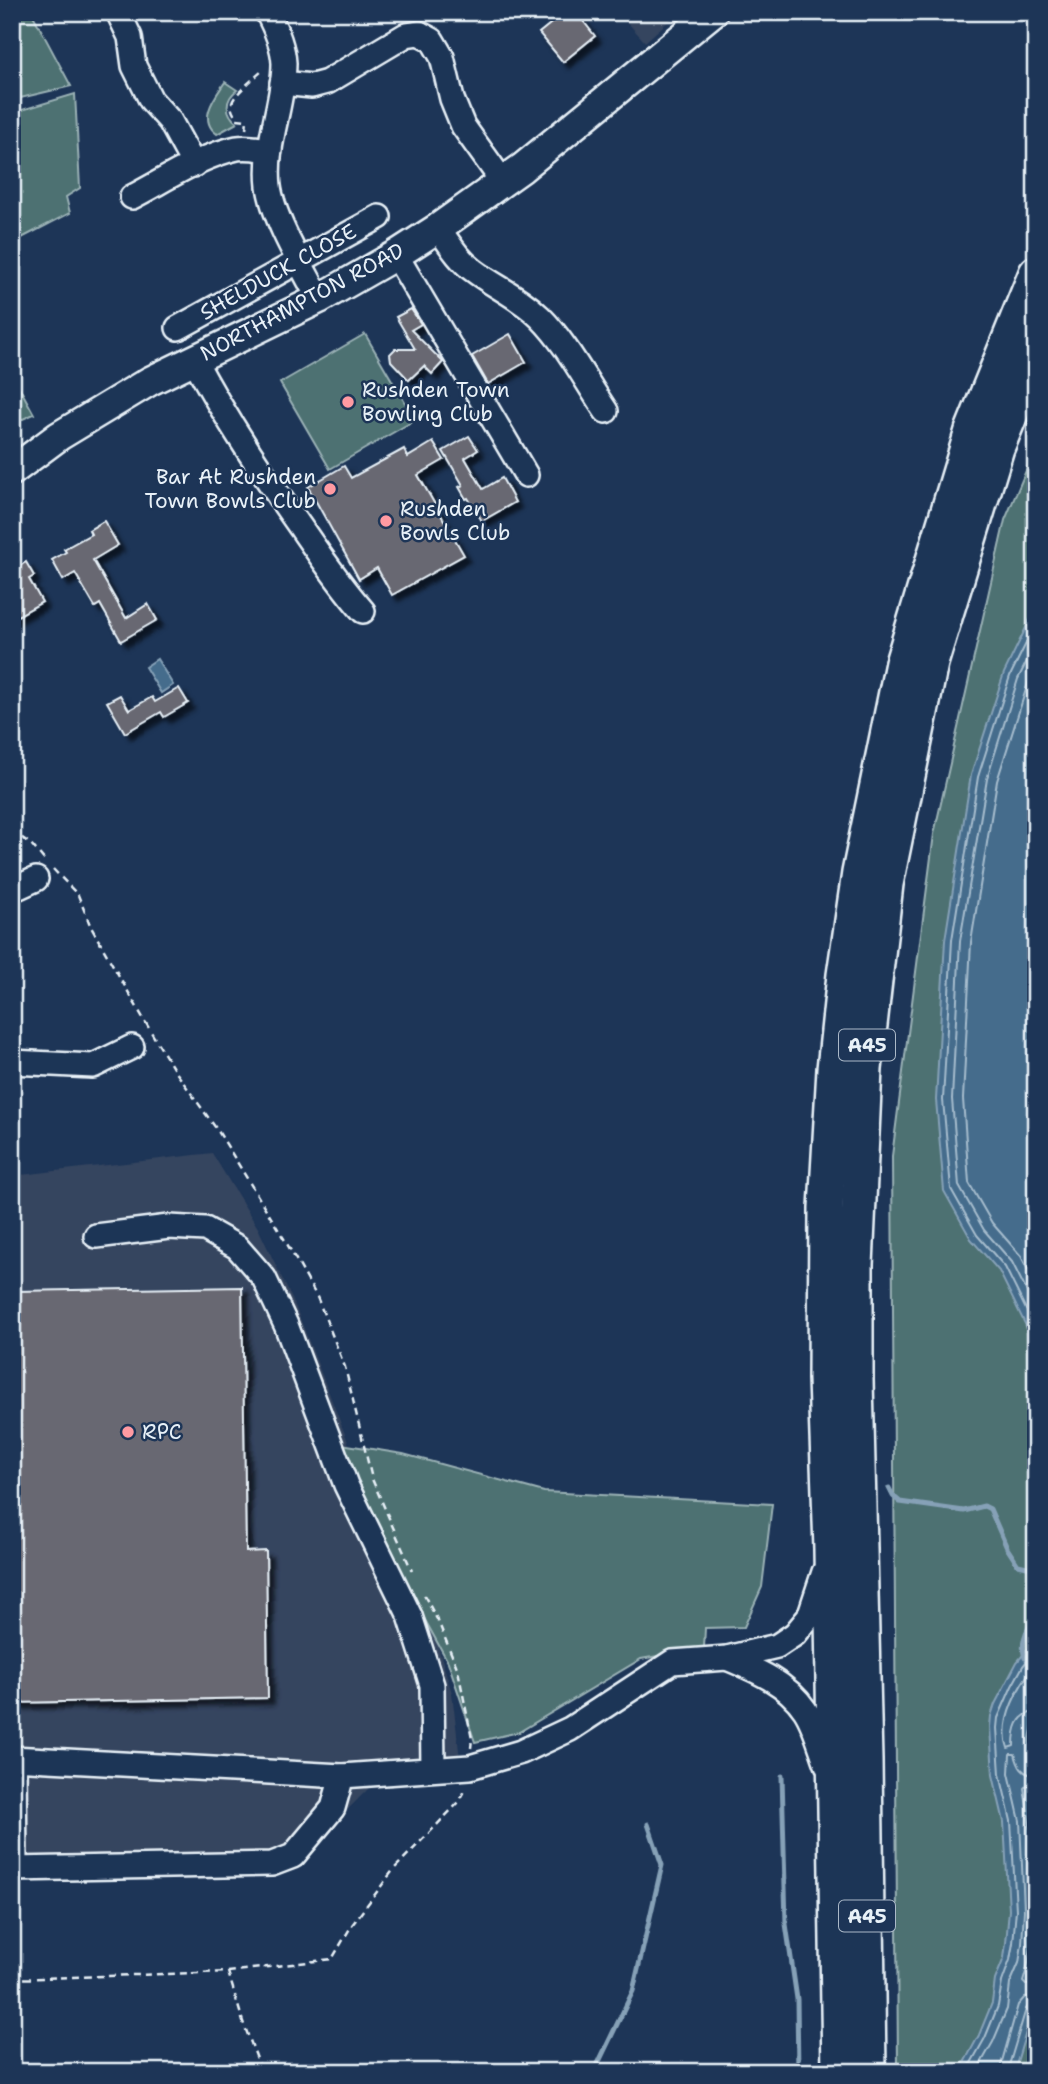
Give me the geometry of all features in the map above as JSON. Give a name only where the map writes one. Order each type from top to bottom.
[{"type":"highway","name":"A45","points":[[839,2072],[831,1549],[825,1379],[826,1208],[838,1029],[859,873],[902,663],[972,431],[1036,273]]},
{"type":"highway","name":"A45","points":[[869,2072],[856,1380],[856,1265],[865,1069],[886,884],[930,663],[998,448],[1036,353]]},
{"type":"main road","name":"NORTHAMPTON ROAD","points":[[12,471],[104,407],[150,381],[319,299],[438,228],[503,182],[713,12]]},
{"type":"street","points":[[118,12],[130,37],[134,66],[151,100],[170,121],[194,165]]},
{"type":"street","points":[[267,12],[280,43],[284,62],[270,150],[269,184],[274,206],[319,299]]},
{"type":"street","points":[[282,83],[312,86],[327,82],[406,35],[419,23],[442,57],[452,99],[463,126],[503,182]]},
{"type":"street","points":[[132,197],[223,153],[244,148],[270,150]]},
{"type":"street","name":"SHELDUCK CLOSE","points":[[178,328],[379,217]]},
{"type":"street","points":[[438,228],[458,256],[474,271],[541,318],[559,339],[606,411]]},
{"type":"street","points":[[396,255],[526,475]]},
{"type":"street","points":[[194,359],[259,469],[345,590],[363,611]]},
{"type":"street","points":[[12,890],[36,879]]},
{"type":"street","points":[[12,1062],[93,1066],[132,1047]]},
{"type":"street","points":[[96,1236],[169,1227],[205,1229],[237,1247],[264,1278],[286,1325],[345,1485],[410,1616],[432,1685],[433,1769]]},
{"type":"street","points":[[342,1776],[333,1808],[293,1856],[272,1864],[14,1869],[13,1758],[342,1776],[470,1767],[521,1752],[570,1730],[673,1662],[727,1658],[778,1646],[795,1634],[809,1616],[831,1549]]},
{"type":"street","points":[[727,1658],[761,1673],[786,1689],[805,1710],[835,1782]]},
{"type":"path","points":[[244,148],[247,120],[237,119],[232,108],[233,101],[282,52]]},
{"type":"path","points":[[12,831],[31,844],[78,895],[91,927],[154,1037],[218,1131],[317,1297],[345,1367],[372,1479],[412,1571]]},
{"type":"path","points":[[12,1979],[228,1972],[332,1959],[352,1925],[394,1869],[459,1802],[470,1783],[472,1738],[458,1670],[438,1621],[422,1592]]},
{"type":"path","points":[[228,1972],[262,2072]]},
{"type":"path","points":[[1032,2072],[1036,2060]]},
{"type":"shaded area","points":[[618,12],[679,12],[645,42]]},
{"type":"shaded area","points":[[212,1153],[258,1228],[294,1303],[348,1442],[377,1526],[434,1633],[452,1693],[462,1775],[371,1786],[285,1873],[12,1874],[12,1176]]},
{"type":"green space","points":[[12,12],[34,12],[33,15],[71,86],[12,100]]},
{"type":"green space","points":[[225,82],[237,90],[228,102],[228,111],[237,123],[217,134],[208,122],[208,115]]},
{"type":"green space","points":[[75,94],[80,188],[66,197],[70,213],[12,243],[12,113]]},
{"type":"green space","name":"Rushden Town Bowling Club","points":[[365,334],[415,420],[330,469],[280,383]]},
{"type":"green space","points":[[12,374],[34,414],[14,423],[12,422]]},
{"type":"green space","points":[[1036,447],[1036,2072],[898,2072],[892,1156],[934,834],[1005,520]]},
{"type":"green space","points":[[341,1444],[403,1454],[544,1492],[772,1504],[762,1587],[744,1627],[705,1628],[704,1648],[641,1659],[519,1732],[475,1742],[448,1662],[368,1516]]},
{"type":"water","points":[[1036,607],[1036,1352],[1033,1340],[999,1271],[971,1239],[944,1191],[936,1100],[945,940],[971,775],[1004,673]]},
{"type":"water","points":[[157,659],[173,685],[161,693],[145,667]]},
{"type":"water","points":[[1036,1639],[1036,1715],[1029,1741],[1036,1778],[1036,1999],[1014,2072],[959,2072],[992,2003],[995,1980],[1004,1958],[1009,1910],[1004,1822],[993,1775],[991,1716],[1017,1662]]},
{"type":"building","points":[[565,12],[576,12],[595,36],[563,62],[539,33]]},
{"type":"building","points":[[411,309],[421,324],[411,330],[443,362],[432,374],[424,366],[409,380],[391,361],[390,354],[395,349],[415,349],[396,317]]},
{"type":"building","points":[[510,334],[526,362],[488,384],[472,356]]},
{"type":"building","points":[[469,436],[478,450],[465,458],[483,489],[502,478],[515,502],[482,521],[459,487],[463,485],[443,451]]},
{"type":"building","name":"Rushden Bowls Club","points":[[433,442],[444,460],[418,475],[464,555],[392,595],[377,568],[359,579],[308,487],[344,466],[351,478],[404,449],[408,457]]},
{"type":"building","points":[[104,521],[118,545],[93,560],[126,618],[148,604],[157,620],[121,641],[100,604],[95,607],[75,573],[63,580],[52,560],[66,552],[64,549],[91,534],[89,530]]},
{"type":"building","points":[[26,562],[34,576],[29,579],[42,602],[12,619],[12,571]]},
{"type":"building","points":[[179,688],[188,703],[164,717],[161,712],[125,733],[107,702],[120,695],[129,710],[152,697],[155,702]]},
{"type":"building","name":"RPC","points":[[242,1287],[246,1552],[266,1551],[268,1698],[12,1703],[12,1312],[16,1312],[16,1291]]},
{"type":"waterway","points":[[889,1488],[900,1502],[964,1511],[984,1506],[990,1509],[1007,1548],[1018,1565],[1036,1569]]},
{"type":"waterway","points":[[1025,1658],[1025,1636],[1036,1617]]},
{"type":"waterway","points":[[782,1776],[786,1924],[797,1999],[798,2072]]},
{"type":"waterway","points":[[594,2072],[633,1991],[662,1865],[648,1824]]},
{"type":"place","name":"Rushden Town Bowling Club","points":[[348,402]]},
{"type":"place","name":"Bar At Rushden Town Bowls Club","points":[[330,489]]},
{"type":"place","name":"Rushden Bowls Club","points":[[386,521]]},
{"type":"place","name":"RPC","points":[[128,1432]]}]
